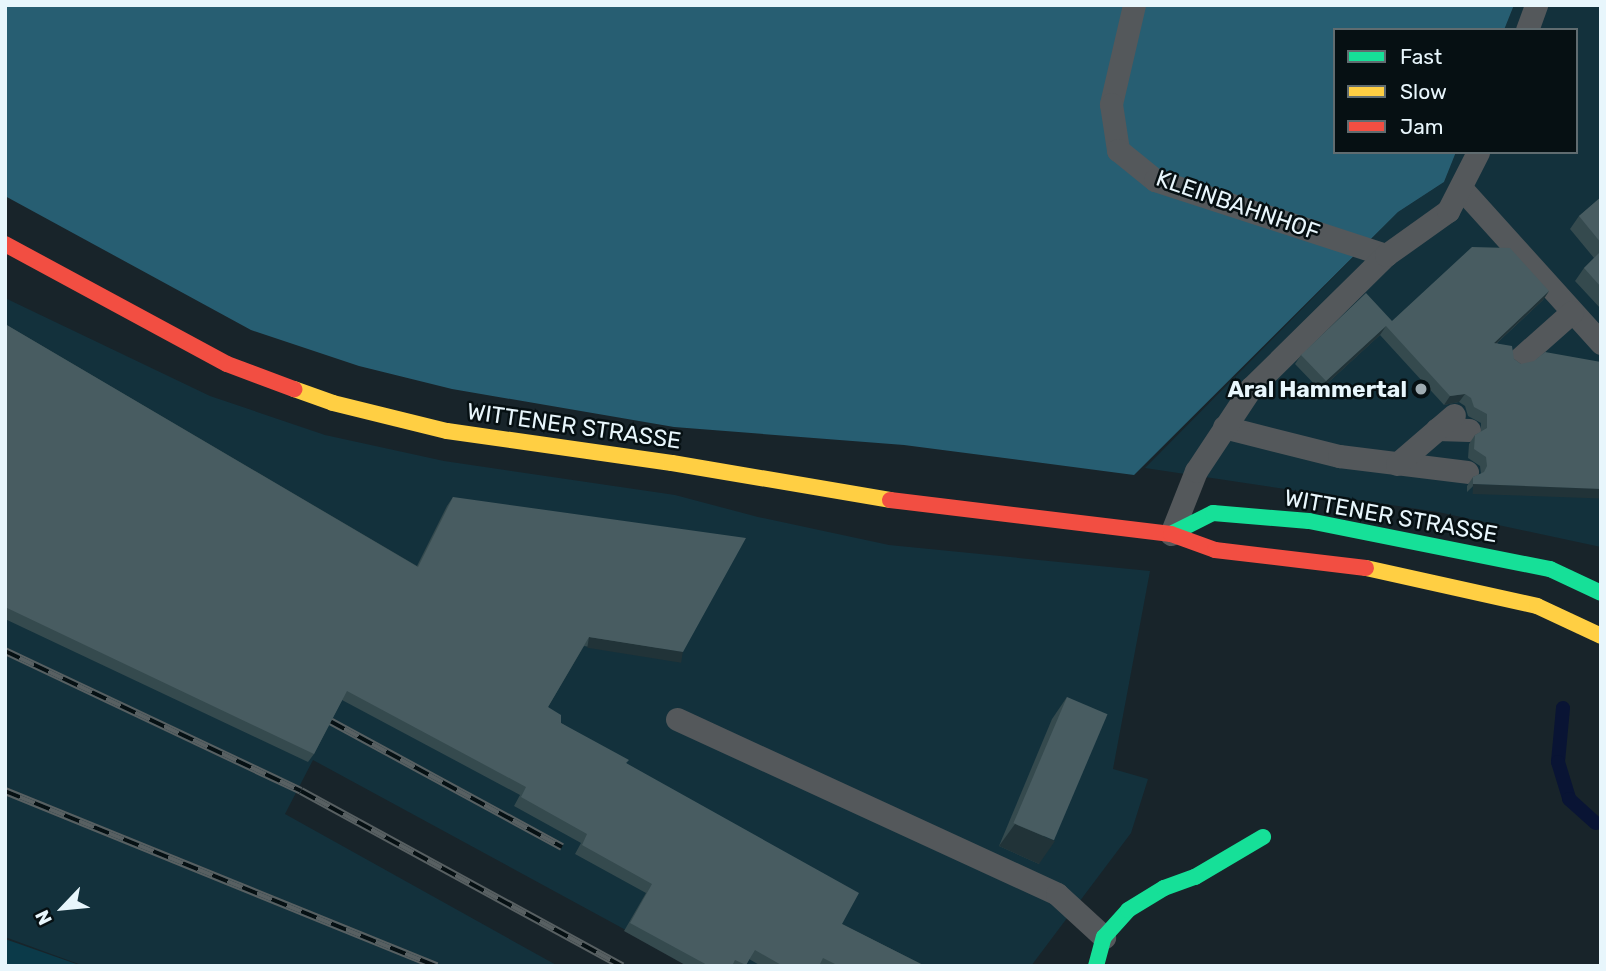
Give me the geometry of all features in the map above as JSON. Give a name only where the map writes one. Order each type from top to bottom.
[{"type":"main road","name":"WITTENER STRASSE","points":[[5,244],[228,364],[346,407],[447,431],[671,463],[890,500],[1171,534],[1214,550],[1353,565],[1537,606],[1601,636]]},
{"type":"main road","name":"WITTENER STRASSE","points":[[1171,534],[1213,513],[1309,521],[1550,569],[1601,593]]},
{"type":"main road","points":[[1096,966],[1104,937],[1128,910],[1164,888],[1195,877],[1263,837]]},
{"type":"lane","name":"KLEINBAHNHOF","points":[[1134,5],[1111,104],[1118,150],[1155,180],[1386,255]]},
{"type":"lane","points":[[1528,28],[1536,5]]},
{"type":"lane","points":[[1171,534],[1196,471],[1251,388],[1386,255],[1448,211],[1477,154]]},
{"type":"lane","points":[[1461,188],[1601,343]]},
{"type":"lane","points":[[1520,359],[1572,312]]},
{"type":"lane","points":[[1397,464],[1454,425]]},
{"type":"lane","points":[[1224,427],[1339,456],[1468,472]]},
{"type":"lane","points":[[677,719],[1057,894],[1104,937]]},
{"type":"shaded area","points":[[5,5],[1514,5],[1505,28],[1333,28],[1333,154],[1455,154],[1444,182],[1398,212],[1134,475],[904,445],[674,427],[452,389],[359,366],[251,330],[5,196]]},
{"type":"shaded area","points":[[1514,5],[1601,5],[1601,547],[1438,512],[1145,468],[1398,212],[1444,182],[1455,154],[1578,154],[1578,28],[1505,28]]},
{"type":"shaded area","points":[[5,298],[210,396],[325,435],[444,461],[675,495],[758,517],[889,545],[1150,571],[1113,769],[1148,779],[1131,833],[1031,966],[692,966],[313,760],[285,814],[558,966],[84,966],[5,937]]},
{"type":"shaded area","points":[[5,939],[82,966],[5,966]]},
{"type":"building","points":[[1601,197],[1601,243],[1579,216]]},
{"type":"building","points":[[1472,247],[1510,248],[1549,291],[1494,343],[1512,346],[1514,359],[1521,364],[1534,361],[1545,352],[1601,362],[1601,489],[1473,484],[1473,477],[1484,472],[1487,466],[1486,457],[1474,449],[1475,435],[1487,428],[1487,414],[1474,407],[1471,398],[1465,394],[1450,396],[1386,326],[1326,381],[1301,355],[1366,293],[1392,321]]},
{"type":"building","points":[[1601,251],[1601,287],[1584,268]]},
{"type":"building","points":[[5,324],[418,567],[453,497],[746,538],[683,652],[589,637],[548,707],[561,715],[561,723],[629,760],[626,763],[859,893],[842,924],[925,966],[839,966],[823,958],[819,966],[783,966],[755,950],[746,965],[735,960],[732,966],[709,966],[630,923],[652,884],[582,845],[587,834],[521,797],[526,787],[347,691],[314,754],[5,607]]},
{"type":"building","points":[[1067,697],[1108,714],[1054,840],[1013,823]]},
{"type":"waterway","points":[[1563,708],[1558,762],[1569,799],[1596,823]]},
{"type":"railway","points":[[5,651],[301,791],[622,966]]},
{"type":"railway","points":[[330,721],[562,847]]},
{"type":"railway","points":[[5,791],[437,966]]},
{"type":"traffic: fast","points":[[1171,534],[1213,513],[1309,521],[1550,569],[1601,593]]},
{"type":"traffic: fast","points":[[1096,966],[1104,937],[1128,910],[1164,888],[1195,877],[1263,837]]},
{"type":"traffic: slow","points":[[294,389],[333,403],[447,431],[672,463],[890,500]]},
{"type":"traffic: slow","points":[[1366,568],[1537,606],[1601,636]]},
{"type":"traffic: jam","points":[[5,244],[227,364],[294,389]]},
{"type":"traffic: jam","points":[[890,500],[1171,534],[1215,550],[1366,568]]},
{"type":"place","name":"Aral Hammertal","points":[[1421,389]]}]
